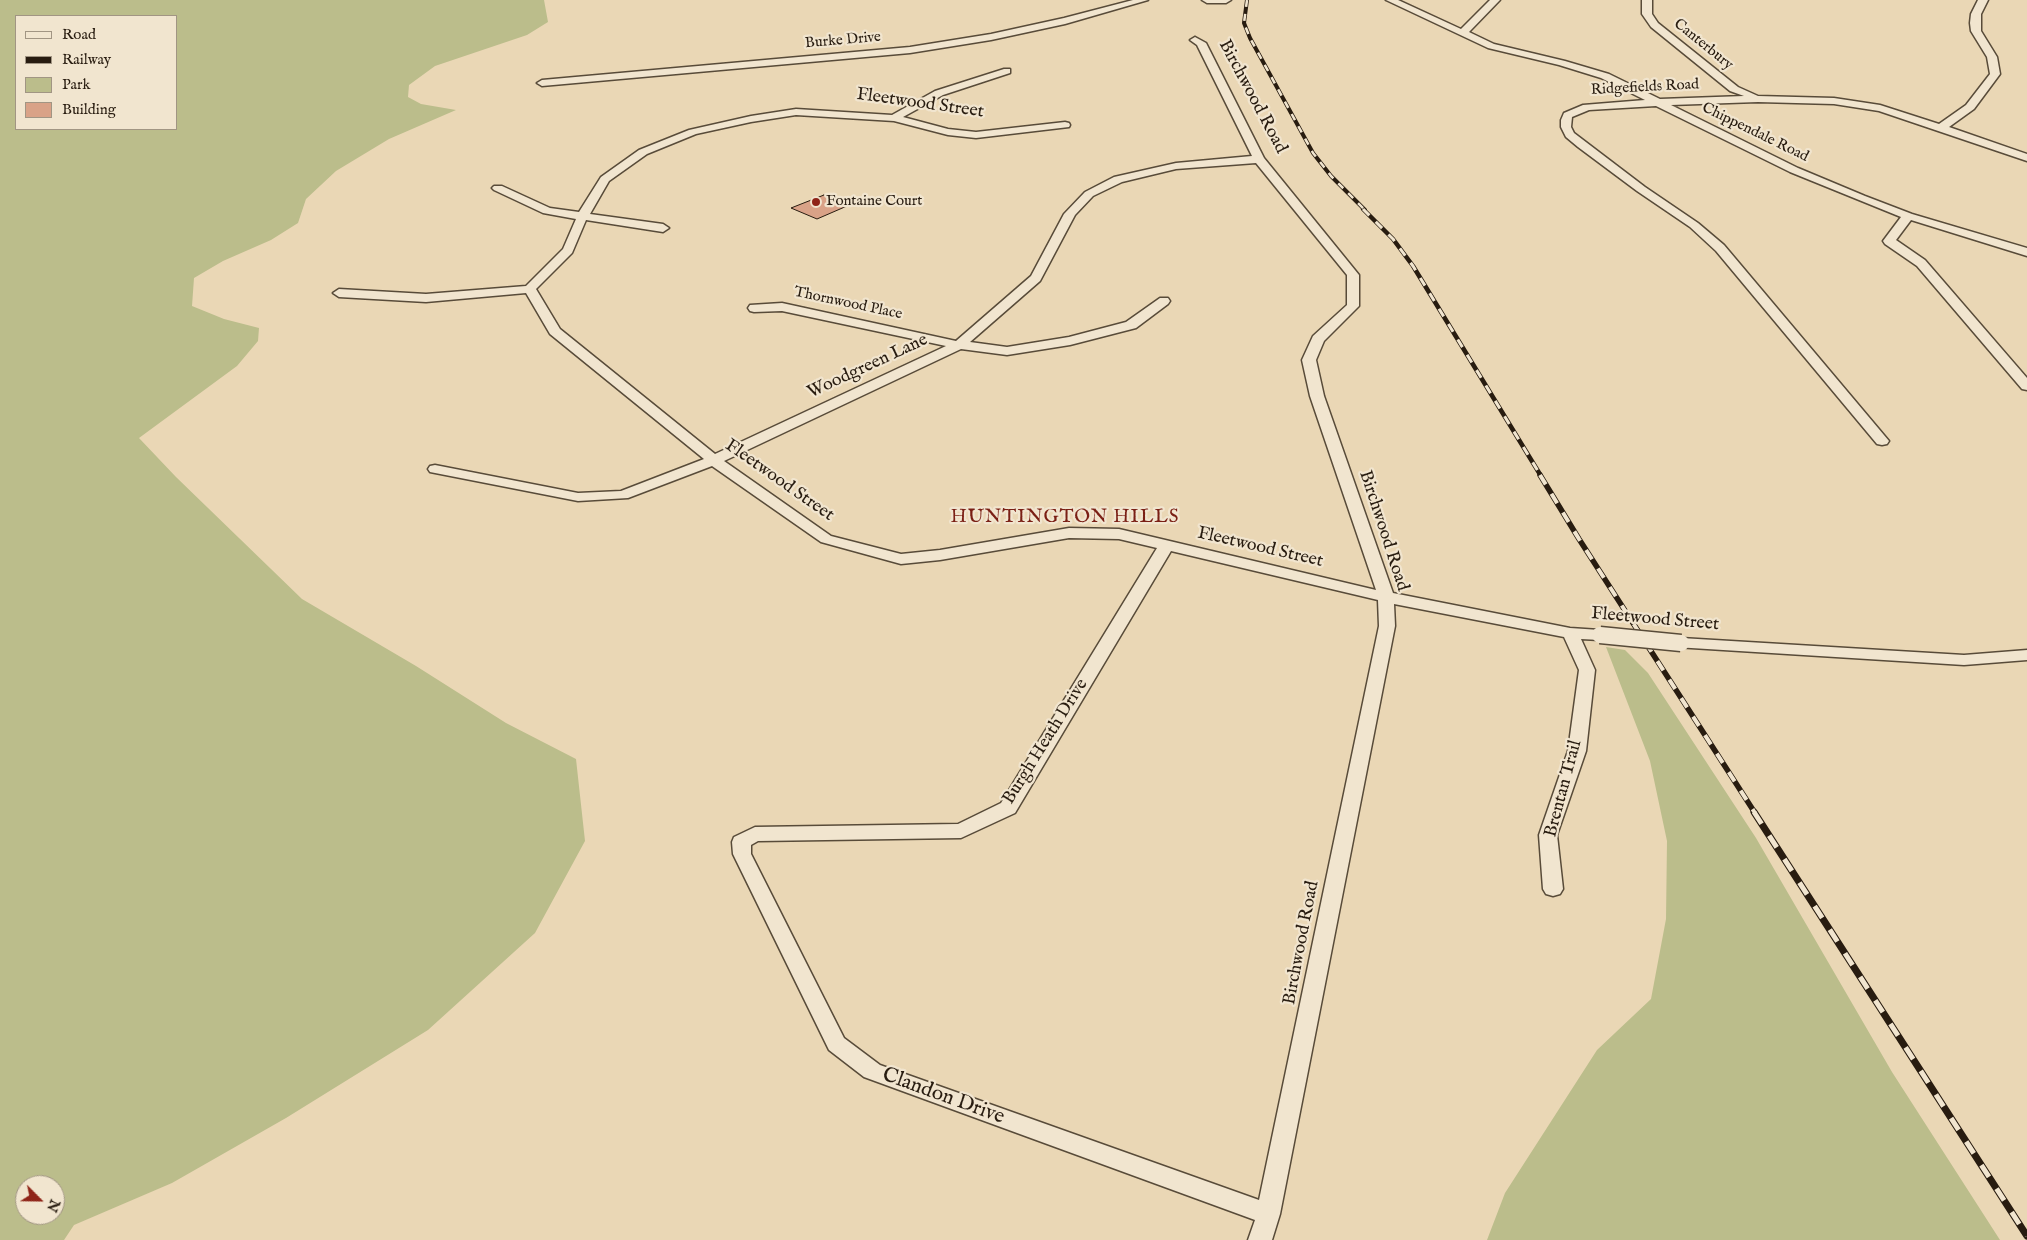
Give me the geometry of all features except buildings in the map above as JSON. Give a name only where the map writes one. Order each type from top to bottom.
[{"type":"street","name":"Burke Drive","points":[[542,83],[910,50],[991,37],[1065,21],[1143,0]]},
{"type":"street","points":[[1207,0],[1226,0]]},
{"type":"street","name":"Chippendale Road","points":[[1390,0],[1491,46],[1592,71],[1794,170],[1908,216],[2027,252]]},
{"type":"street","points":[[1462,33],[1495,0]]},
{"type":"street","name":"Canterbury","points":[[1647,0],[1647,14],[1654,25],[1734,89],[1758,99]]},
{"type":"street","points":[[1941,127],[1960,116],[1970,107],[1995,74],[1992,57],[1976,31],[1976,14],[1983,0]]},
{"type":"street","name":"Birchwood Road","points":[[1195,40],[1201,43],[1258,159],[1353,275],[1353,306],[1318,338],[1309,360],[1318,396],[1386,597],[1387,626],[1268,1214]]},
{"type":"street","points":[[894,118],[939,93],[1007,71]]},
{"type":"street","name":"Ridgefields Road","points":[[1882,441],[1714,242],[1694,225],[1596,156],[1570,135],[1566,127],[1568,115],[1587,107],[1758,99],[1834,101],[1890,110],[2027,158]]},
{"type":"street","name":"Fleetwood Street","points":[[1065,125],[976,135],[948,132],[894,118],[796,112],[751,119],[693,132],[643,152],[605,179],[582,217],[568,250],[530,289],[555,331],[714,460],[826,539],[901,558],[940,555],[1069,534],[1119,534],[1386,597],[1570,633],[1680,643],[1964,660],[2027,655]]},
{"type":"street","name":"Woodgreen Lane","points":[[435,468],[578,498],[623,495],[714,460],[959,345],[1036,278],[1070,214],[1089,194],[1118,179],[1176,166],[1258,159]]},
{"type":"street","points":[[498,188],[547,211],[663,228]]},
{"type":"street","points":[[1908,216],[1889,241],[1921,263],[2027,386]]},
{"type":"street","points":[[339,293],[426,298],[530,289]]},
{"type":"street","name":"Thornwood Place","points":[[754,308],[782,307],[959,345],[1007,350],[1070,341],[1131,326],[1164,301]]},
{"type":"street","name":"Burgh Heath Drive","points":[[741,842],[755,834],[961,831],[1008,808],[1166,546]]},
{"type":"street","name":"Brentan Trail","points":[[1553,889],[1548,836],[1577,752],[1587,670],[1570,633]]},
{"type":"street","name":"Clandon Drive","points":[[741,842],[742,854],[836,1044],[872,1071],[1268,1214]]},
{"type":"street","points":[[1260,1240],[1268,1214]]},
{"type":"green space","points":[[0,0],[544,0],[548,22],[527,35],[435,66],[409,85],[408,97],[421,104],[456,110],[389,139],[336,171],[306,199],[298,223],[271,240],[223,261],[194,278],[192,306],[224,319],[259,328],[258,341],[237,366],[139,438],[176,477],[302,599],[416,666],[506,723],[576,759],[585,841],[535,933],[428,1030],[286,1118],[172,1183],[74,1225],[64,1240],[0,1240]]},
{"type":"green space","points":[[1606,647],[1625,650],[1648,673],[1756,838],[1892,1072],[2000,1240],[1487,1240],[1505,1193],[1597,1050],[1651,999],[1666,919],[1667,841],[1650,761]]},
{"type":"railway","points":[[1247,0],[1244,23],[1250,38],[1313,153],[1331,176],[1365,210]]},
{"type":"railway","points":[[1363,209],[1393,239],[1413,266],[1541,476]]},
{"type":"railway","points":[[1540,475],[1755,813]]},
{"type":"railway","points":[[1754,812],[2027,1236]]},
{"type":"place","name":"Fontaine Court","points":[[816,202]]},
{"type":"district","name":"HUNTINGTON HILLS","points":[[1065,518]]}]
